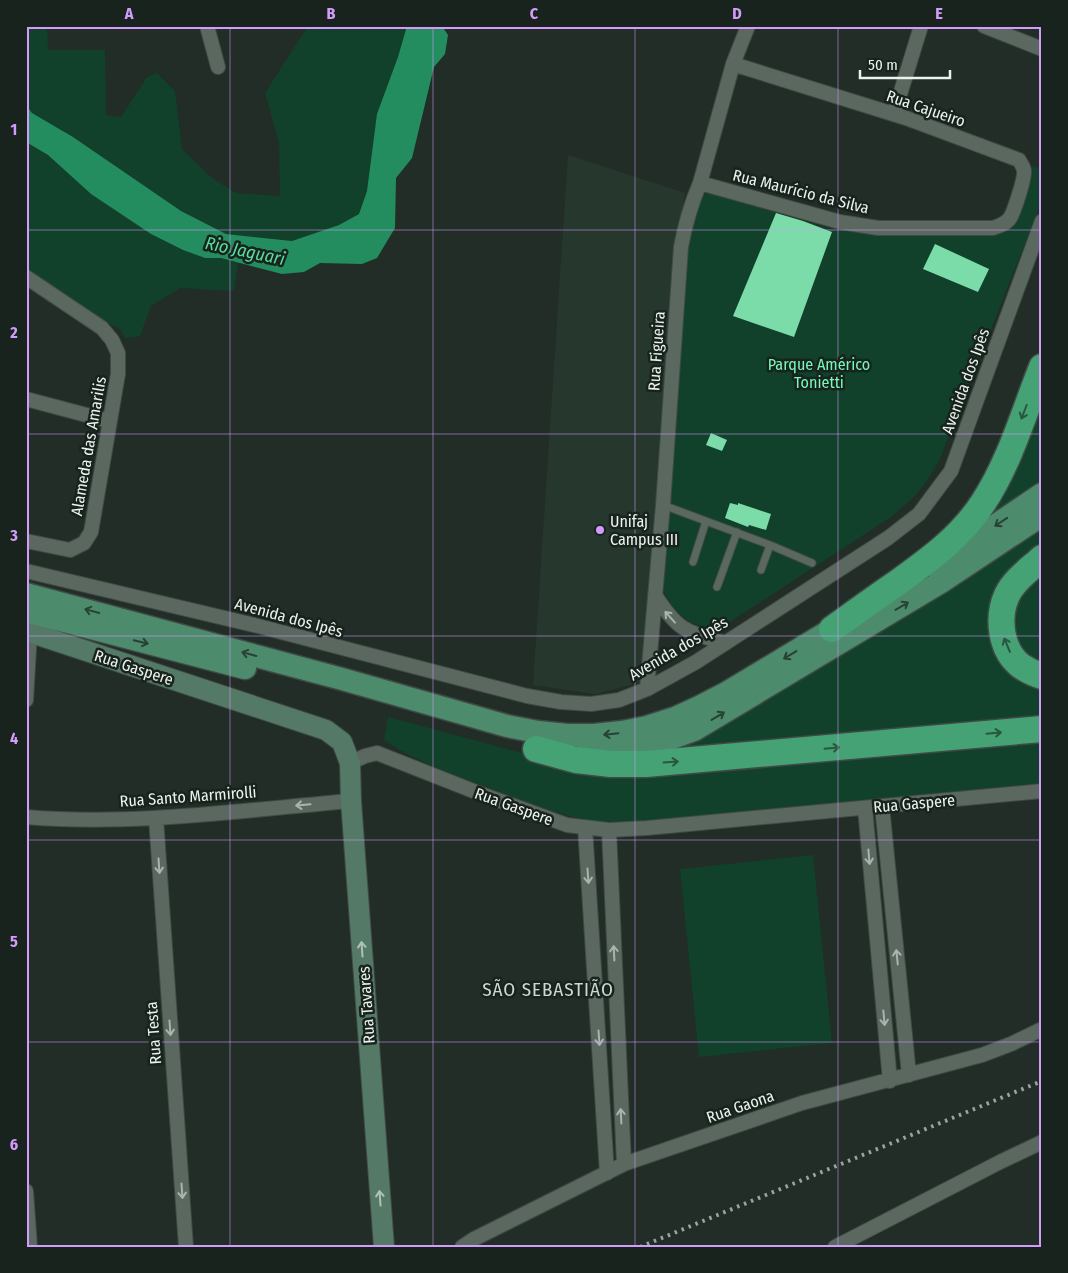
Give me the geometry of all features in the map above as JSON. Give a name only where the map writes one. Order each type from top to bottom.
[{"type":"highway","points":[[832,629],[926,562],[951,542],[967,524],[995,483],[1042,367]]},
{"type":"highway","points":[[1042,558],[1008,593],[1002,608],[1001,623],[1004,640],[1012,656],[1021,666],[1042,676]]},
{"type":"highway","points":[[536,749],[576,760],[611,764],[646,764],[1042,729]]},
{"type":"main road","points":[[26,594],[342,679],[507,726],[538,732],[594,736],[647,727],[675,718],[728,692],[938,564],[1042,494]]},
{"type":"main road","points":[[28,625],[337,691],[536,749],[584,752],[616,751],[651,746],[694,730],[941,582],[1042,515]]},
{"type":"street","points":[[206,26],[218,67]]},
{"type":"street","name":"Rua Figueira","points":[[647,689],[663,505],[681,247],[693,199],[700,183],[733,64],[748,26]]},
{"type":"street","points":[[894,114],[921,26]]},
{"type":"street","points":[[984,26],[1042,49]]},
{"type":"street","name":"Rua Cajueiro","points":[[733,64],[894,114],[1019,160],[1023,165],[1023,181],[1010,218]]},
{"type":"street","name":"Rua Maurício da Silva","points":[[700,183],[840,222],[878,228],[993,228],[1003,224],[1010,218]]},
{"type":"street","name":"Avenida dos Ipês","points":[[26,571],[258,626],[527,696],[561,702],[591,704],[619,700],[647,689],[696,662],[888,538],[919,514],[951,471],[1042,221]]},
{"type":"street","name":"Alameda das Amarilis","points":[[26,277],[102,328],[112,340],[118,353],[118,374],[91,532],[84,543],[70,550],[26,541]]},
{"type":"street","points":[[26,399],[109,421]]},
{"type":"street","points":[[655,595],[666,613],[679,626],[691,633],[726,643]]},
{"type":"street","points":[[26,700],[28,625]]},
{"type":"street","name":"Rua Gaspere","points":[[28,625],[326,730],[342,742],[350,763],[376,753],[567,825],[609,830],[647,828],[1042,791]]},
{"type":"street","name":"Rua Tavares","points":[[350,763],[351,801],[384,1247]]},
{"type":"street","name":"Rua Santo Marmirolli","points":[[26,817],[59,820],[156,818],[351,801]]},
{"type":"street","points":[[882,806],[908,1075]]},
{"type":"street","points":[[865,808],[890,1081]]},
{"type":"street","name":"Rua Testa","points":[[156,818],[186,1247]]},
{"type":"street","points":[[586,828],[607,1173]]},
{"type":"street","points":[[609,830],[624,1164]]},
{"type":"street","name":"Rua Gaona","points":[[462,1247],[474,1239],[624,1164],[802,1103],[982,1055],[1042,1029]]},
{"type":"street","points":[[835,1247],[1042,1142]]},
{"type":"street","points":[[26,1191],[30,1247]]},
{"type":"lane","points":[[663,505],[737,532],[812,563]]},
{"type":"lane","points":[[693,562],[706,521]]},
{"type":"lane","points":[[717,587],[737,532]]},
{"type":"lane","points":[[761,570],[770,545]]},
{"type":"shaded area","name":"Unifaj Campus III","points":[[568,155],[685,193],[645,681],[596,694],[533,685]]},
{"type":"green space","points":[[26,26],[47,26],[48,50],[105,50],[106,115],[121,117],[147,77],[157,73],[175,91],[182,149],[212,178],[236,193],[280,196],[279,143],[265,93],[308,26],[407,26],[367,191],[359,214],[339,225],[292,241],[226,234],[181,211],[73,137],[32,113],[26,105]]},
{"type":"green space","points":[[26,142],[48,155],[91,194],[151,234],[204,258],[221,258],[238,262],[234,291],[180,288],[151,306],[140,336],[125,338],[120,329],[100,319],[26,271]]},
{"type":"green space","name":"Parque Américo Tonietti","points":[[1033,166],[1042,168],[1042,200],[940,459],[927,481],[915,496],[891,517],[725,625],[708,629],[688,621],[674,608],[661,587],[685,236],[701,195],[712,193],[831,229],[874,235],[985,228],[1016,210]]},
{"type":"green space","points":[[1042,385],[1042,481],[971,530]]},
{"type":"green space","points":[[1042,525],[1042,550],[994,607],[1042,686],[1042,723],[670,751],[738,717],[956,587],[974,571]]},
{"type":"green space","points":[[1042,573],[1042,668],[1014,641],[1014,602]]},
{"type":"green space","points":[[388,717],[585,770],[1042,736],[1042,783],[649,821],[601,821],[573,817],[538,806],[419,760],[384,740]]},
{"type":"green space","points":[[813,855],[832,1043],[699,1057],[680,869]]},
{"type":"water","name":"Rio Jaguari","points":[[407,26],[442,26],[448,35],[445,54],[434,67],[412,158],[396,178],[395,228],[377,258],[362,264],[320,263],[304,272],[282,274],[221,258],[205,258],[183,250],[151,234],[91,194],[48,155],[26,142],[26,105],[32,113],[73,137],[181,211],[226,234],[292,241],[339,225],[359,214],[367,191],[377,114]]},
{"type":"building","points":[[776,213],[832,232],[794,337],[733,316]]},
{"type":"building","points":[[935,244],[989,269],[978,292],[923,269]]},
{"type":"building","points":[[711,433],[727,440],[722,451],[706,445]]},
{"type":"building","points":[[730,503],[738,505],[738,503],[771,514],[766,530],[749,525],[748,527],[725,518]]},
{"type":"railway","points":[[640,1247],[1042,1081]]},
{"type":"place","name":"Unifaj Campus III","points":[[600,530]]},
{"type":"district","name":"SÃO SEBASTIÃO","points":[[548,989]]}]
